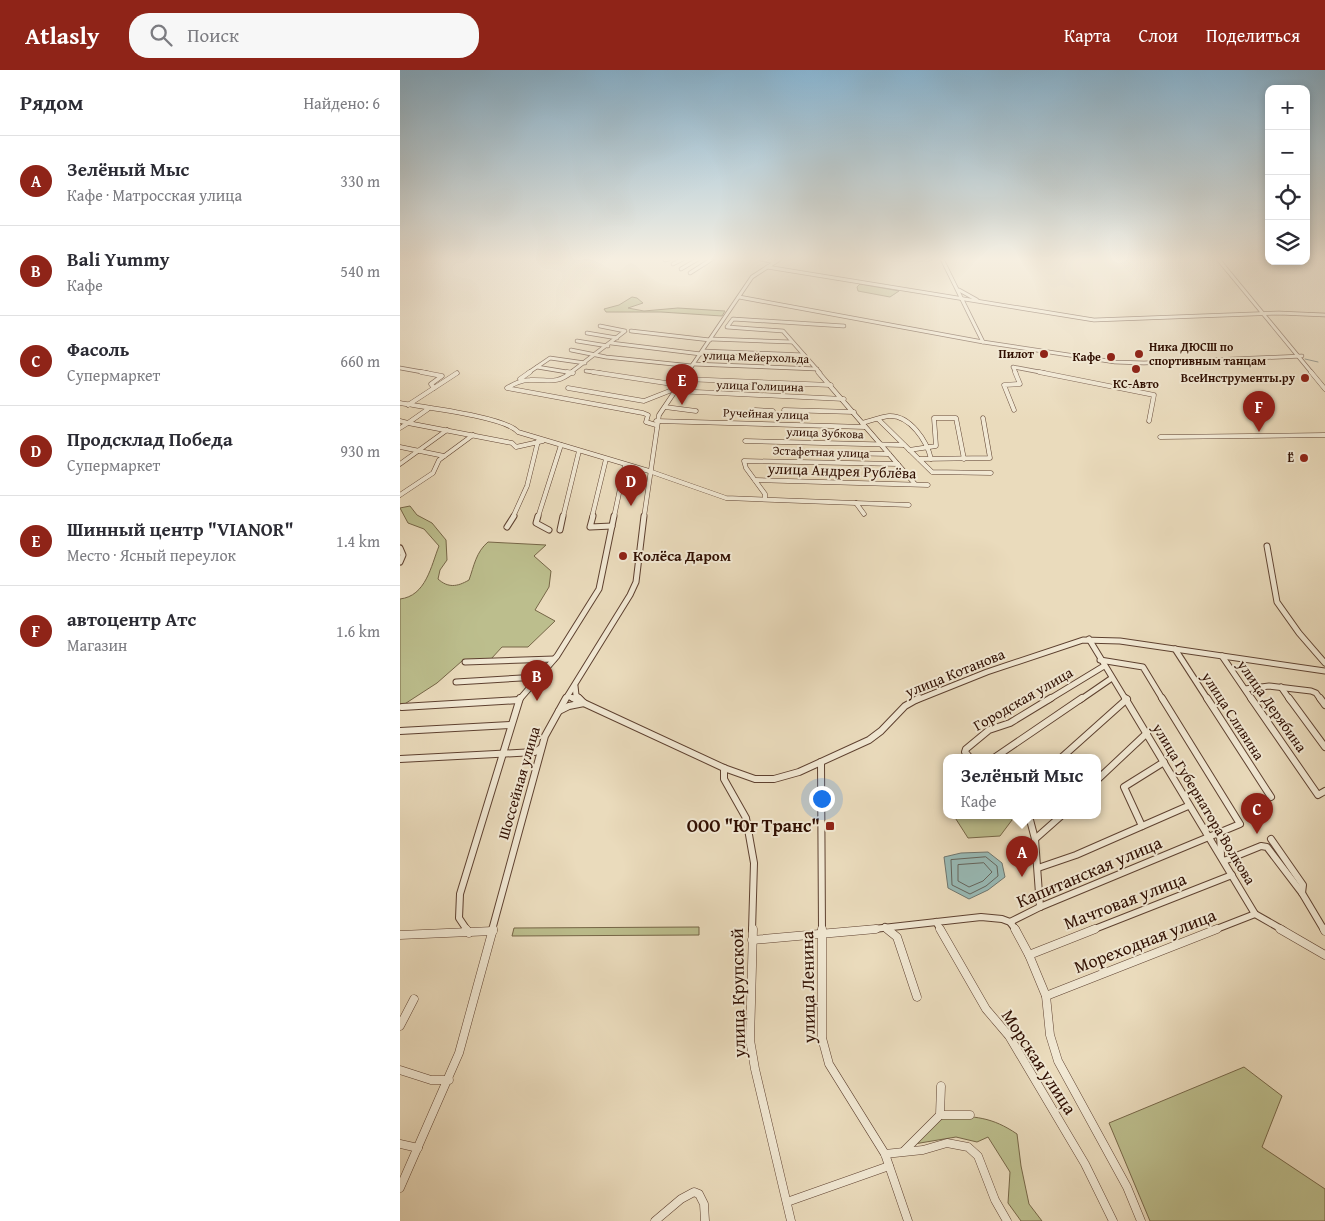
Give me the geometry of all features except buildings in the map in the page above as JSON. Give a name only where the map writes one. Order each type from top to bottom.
[{"type":"street","name":"Шоссейная улица","points":[[400,1188],[449,1080],[468,1026],[542,747],[558,711],[630,595],[636,582],[656,423],[677,388],[728,313]]},
{"type":"street","points":[[825,313],[983,342],[1125,363],[1300,356]]},
{"type":"street","points":[[970,313],[983,342]]},
{"type":"street","points":[[1049,313],[1102,321],[1266,314],[1325,316]]},
{"type":"street","points":[[1266,314],[1325,390]]},
{"type":"street","points":[[725,317],[844,326]]},
{"type":"street","points":[[733,319],[727,327],[782,330],[916,484]]},
{"type":"street","points":[[518,381],[530,379],[553,383],[563,380],[625,330],[600,326]]},
{"type":"street","points":[[632,331],[710,340],[792,342]]},
{"type":"street","points":[[587,333],[617,338]]},
{"type":"street","points":[[577,340],[702,352],[804,355]]},
{"type":"street","name":"улица Мейерхольда","points":[[571,350],[596,355],[693,365],[817,369]]},
{"type":"street","points":[[1300,356],[1325,384]]},
{"type":"street","points":[[585,363],[550,358],[507,388],[634,411],[648,415],[646,422],[656,423]]},
{"type":"street","points":[[1014,410],[1004,385],[1020,384],[1013,366],[1154,395],[1149,422]]},
{"type":"street","points":[[537,367],[573,373]]},
{"type":"street","points":[[400,368],[442,376],[431,384],[434,388]]},
{"type":"street","name":"улица Голицина","points":[[586,371],[677,388],[844,399]]},
{"type":"street","points":[[408,405],[458,373]]},
{"type":"street","points":[[684,378],[831,385]]},
{"type":"street","points":[[568,388],[644,401]]},
{"type":"street","points":[[634,411],[644,401],[677,388]]},
{"type":"street","points":[[400,404],[497,421],[514,427],[518,432],[650,471],[726,498],[909,505]]},
{"type":"street","points":[[665,407],[696,411]]},
{"type":"street","points":[[400,428],[428,409]]},
{"type":"street","points":[[755,410],[773,411]]},
{"type":"street","points":[[784,410],[854,412]]},
{"type":"street","points":[[761,424],[763,411]]},
{"type":"street","name":"Ручейная улица","points":[[656,423],[665,421],[864,425],[891,416],[912,425],[927,447]]},
{"type":"street","points":[[909,450],[936,446],[934,418],[957,419],[964,459]]},
{"type":"street","points":[[918,459],[990,458],[983,418]]},
{"type":"street","points":[[878,419],[932,472],[991,473]]},
{"type":"street","points":[[400,421],[512,443],[516,447],[538,441],[546,441]]},
{"type":"street","points":[[400,464],[446,430]]},
{"type":"street","points":[[400,495],[433,473],[437,464],[444,456],[473,435]]},
{"type":"street","points":[[1160,437],[1325,435]]},
{"type":"street","name":"улица Зубкова","points":[[746,440],[904,445]]},
{"type":"street","points":[[507,527],[515,516],[536,454],[538,441]]},
{"type":"street","points":[[549,530],[536,523],[560,445]]},
{"type":"street","points":[[400,447],[444,456]]},
{"type":"street","points":[[927,447],[931,459]]},
{"type":"street","points":[[560,530],[580,451]]},
{"type":"street","points":[[840,453],[889,454]]},
{"type":"street","points":[[606,459],[590,527],[612,526]]},
{"type":"street","name":"Эстафетная улица","points":[[755,480],[746,468],[744,461],[898,464]]},
{"type":"street","points":[[469,933],[459,918],[460,894],[510,725],[519,700],[554,659],[599,589],[625,465]]},
{"type":"street","points":[[755,480],[765,494],[765,499]]},
{"type":"street","name":"улица Андрея Рублёва","points":[[755,480],[928,485]]},
{"type":"street","points":[[856,503],[864,514]]},
{"type":"street","points":[[1267,546],[1277,602],[1299,633],[1325,663]]},
{"type":"street","points":[[400,548],[403,555],[400,562]]},
{"type":"street","name":"улица Котанова","points":[[568,696],[724,768],[755,779],[774,779],[786,777],[876,736],[905,706],[920,698],[1066,644],[1089,639],[1103,639],[1325,671]]},
{"type":"street","name":"улица Губернатора Волкова","points":[[1089,639],[1102,663],[1127,699],[1188,806],[1255,914],[1325,955]]},
{"type":"street","name":"улица Сливина","points":[[1175,649],[1270,798]]},
{"type":"street","name":"улица Дерябина","points":[[1222,656],[1318,795],[1325,791]]},
{"type":"street","points":[[464,662],[554,659]]},
{"type":"street","name":"Городская улица","points":[[967,754],[966,749],[989,730],[1010,723],[1102,663]]},
{"type":"street","name":"Капитанская улица","points":[[1010,922],[1040,907],[1220,834],[1240,824],[1143,667],[1102,663]]},
{"type":"street","points":[[456,682],[539,677]]},
{"type":"street","points":[[1000,754],[1112,678]]},
{"type":"street","points":[[576,684],[576,695],[584,703]]},
{"type":"street","points":[[1244,689],[1269,686],[1314,692],[1325,705]]},
{"type":"street","points":[[1281,688],[1325,747]]},
{"type":"street","points":[[1065,754],[1127,699]]},
{"type":"street","points":[[402,707],[519,700]]},
{"type":"street","points":[[558,711],[569,706],[584,703]]},
{"type":"street","points":[[400,732],[510,725]]},
{"type":"street","points":[[1101,776],[1147,733]]},
{"type":"street","points":[[400,759],[534,752],[542,747]]},
{"type":"street","name":"улица Ленина","points":[[821,762],[821,1024],[824,1051],[829,1064],[885,1154],[908,1221]]},
{"type":"street","points":[[1142,826],[1124,787],[1164,762]]},
{"type":"street","name":"улица Крупской","points":[[724,768],[724,778],[744,812],[750,835],[754,872],[750,1023],[752,1056],[791,1221]]},
{"type":"street","points":[[1038,868],[1076,856],[1188,806]]},
{"type":"street","points":[[1030,819],[1035,839],[1040,907]]},
{"type":"street","points":[[1035,839],[1058,819]]},
{"type":"street","points":[[1220,834],[1222,858],[1261,846],[1266,847],[1302,893],[1325,931]]},
{"type":"street","points":[[1271,839],[1303,885],[1302,893]]},
{"type":"street","name":"Мачтовая улица","points":[[1029,955],[1232,875]]},
{"type":"street","name":"Мореходная улица","points":[[1046,996],[1255,914]]},
{"type":"street","points":[[752,940],[822,935],[981,917],[1002,919],[1010,922],[1029,955],[1046,996],[1050,1035],[1058,1062],[1127,1187],[1140,1221]]},
{"type":"street","name":"Морская улица","points":[[936,922],[986,1009],[1009,1036],[1080,1155],[1113,1221]]},
{"type":"street","points":[[884,927],[897,937],[917,998]]},
{"type":"street","points":[[400,935],[493,931]]},
{"type":"street","points":[[400,1026],[414,999]]},
{"type":"street","points":[[400,1070],[431,1080],[449,1080]]},
{"type":"street","points":[[940,1116],[941,1086]]},
{"type":"street","points":[[904,1151],[940,1116],[970,1115]]},
{"type":"street","points":[[885,1154],[923,1150],[948,1143],[968,1146],[978,1156],[996,1200],[1008,1221]]},
{"type":"street","points":[[400,1144],[418,1148]]},
{"type":"street","points":[[787,1202],[889,1166]]},
{"type":"street","points":[[655,1221],[664,1216],[688,1193],[694,1192],[700,1195],[703,1202],[705,1221]]},
{"type":"green space","points":[[672,313],[724,313],[722,316]]},
{"type":"green space","points":[[410,506],[417,515],[432,523],[446,540],[447,560],[440,570],[438,579],[445,584],[453,586],[469,580],[478,555],[488,542],[546,545],[534,556],[551,571],[549,587],[535,610],[555,621],[528,647],[502,647],[491,659],[462,661],[437,683],[400,707],[400,599],[409,597],[422,586],[439,546],[424,529],[408,523],[400,508]]},
{"type":"green space","points":[[956,819],[1013,819],[1000,836],[968,838]]},
{"type":"green space","points":[[699,927],[699,935],[512,936],[514,928]]},
{"type":"green space","points":[[1244,1067],[1282,1096],[1262,1147],[1325,1189],[1325,1221],[1150,1221],[1109,1123]]},
{"type":"green space","points":[[945,1116],[965,1116],[991,1121],[1017,1134],[1029,1204],[1042,1221],[1021,1221],[1008,1203],[1010,1172],[988,1137],[977,1142],[956,1137],[914,1144]]},
{"type":"water","points":[[988,852],[1002,863],[1005,877],[988,890],[969,899],[948,888],[944,857],[961,853]]},
{"type":"waterway","points":[[1305,359],[1318,362]]},
{"type":"place","name":"Пилот","points":[[1044,354]]},
{"type":"place","name":"Ника ДЮСШ по спортивным танцам","points":[[1139,354]]},
{"type":"place","name":"Кафе","points":[[1111,357]]},
{"type":"place","name":"КС-Авто","points":[[1136,369]]},
{"type":"place","name":"ВсеИнструменты.ру","points":[[1305,378]]},
{"type":"place","name":"Шинный центр \"VIANOR\"","points":[[682,405]]},
{"type":"place","name":"автоцентр Атс","points":[[1259,432]]},
{"type":"place","name":"Ё","points":[[1304,458]]},
{"type":"place","name":"Продсклад Победа","points":[[631,506]]},
{"type":"place","name":"Колёса Даром","points":[[623,556]]},
{"type":"place","name":"Bali Yummy","points":[[537,701]]},
{"type":"place","name":"ООО \"Юг Транс\"","points":[[830,826]]},
{"type":"place","name":"Фасоль","points":[[1257,834]]},
{"type":"place","name":"Зелёный Мыс","points":[[1022,877]]}]
